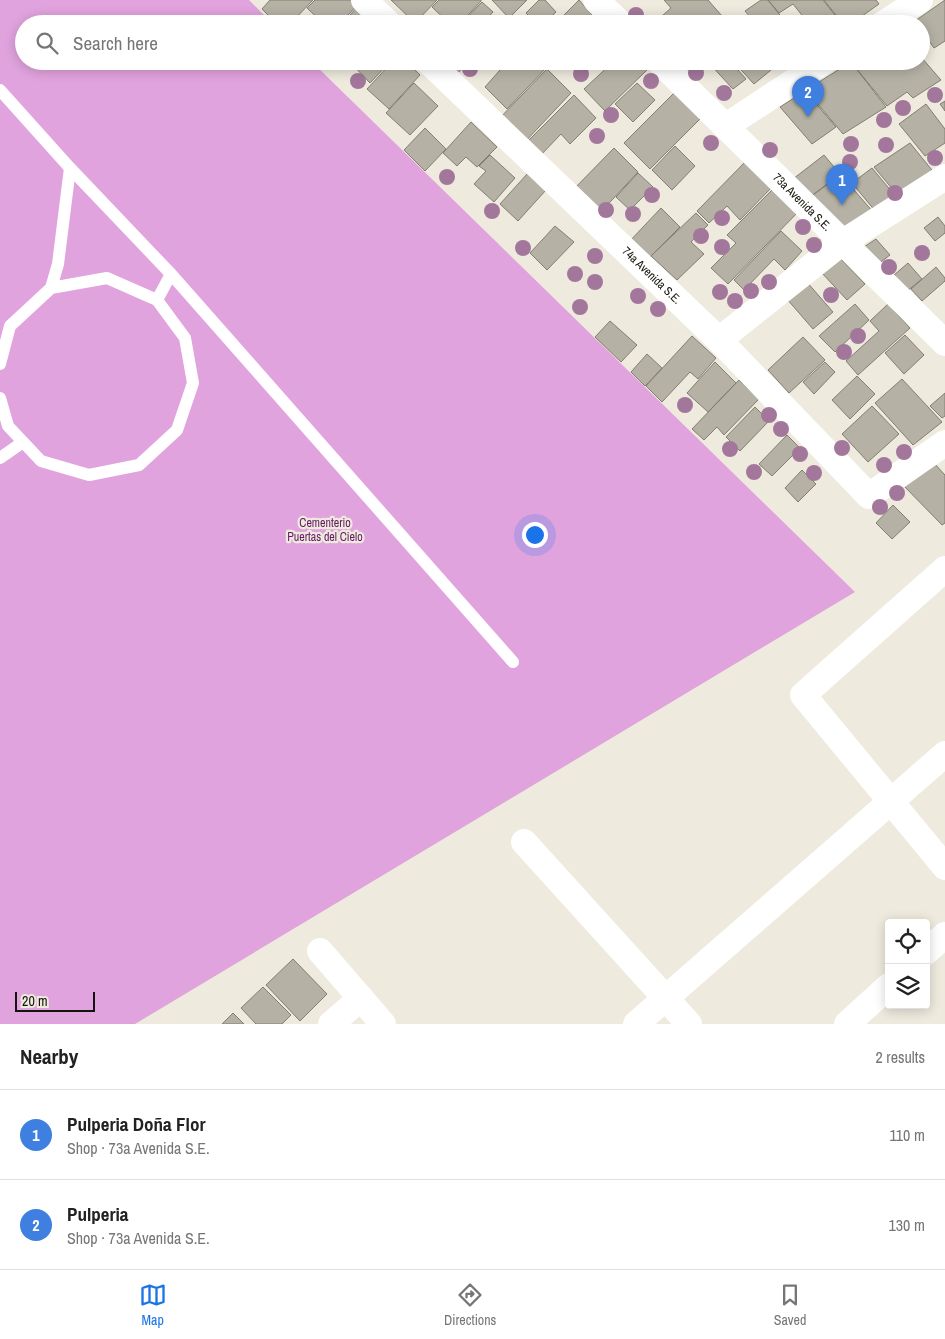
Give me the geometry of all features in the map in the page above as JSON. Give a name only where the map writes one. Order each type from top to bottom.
[{"type":"street","points":[[898,15],[920,0]]},
{"type":"street","points":[[368,1],[381,15]]},
{"type":"street","name":"74a Avenida S.E.","points":[[437,70],[719,340],[869,496],[945,443]]},
{"type":"street","name":"73a Avenida S.E.","points":[[669,70],[945,343]]},
{"type":"street","points":[[726,126],[811,70]]},
{"type":"street","points":[[719,340],[843,242],[945,177]]},
{"type":"street","points":[[945,569],[803,695],[945,867]]},
{"type":"street","points":[[636,1024],[945,754]]},
{"type":"street","points":[[524,842],[689,1024]]},
{"type":"street","points":[[930,948],[945,935]]},
{"type":"street","points":[[320,951],[383,1024]]},
{"type":"street","points":[[847,1024],[885,990]]},
{"type":"street","points":[[331,1024],[361,998]]},
{"type":"lane","points":[[0,90],[70,168],[171,274],[513,662]]},
{"type":"lane","points":[[0,364],[10,326],[51,288],[58,264],[70,168]]},
{"type":"lane","points":[[157,300],[171,274]]},
{"type":"lane","points":[[0,398],[8,426],[41,461],[89,476],[139,465],[177,430],[193,383],[185,338],[157,300],[107,278],[51,288]]},
{"type":"lane","points":[[0,458],[23,442]]},
{"type":"green space","name":"Cementerio Puertas del Cielo","points":[[0,0],[249,0],[264,15],[15,15],[15,70],[320,70],[855,592],[135,1024],[0,1024]]},
{"type":"building","points":[[270,0],[313,0],[299,15],[268,15],[262,9]]},
{"type":"building","points":[[315,0],[354,0],[358,4],[348,15],[314,15],[307,8]]},
{"type":"building","points":[[391,0],[437,0],[423,15],[407,15]]},
{"type":"building","points":[[439,0],[481,0],[468,15],[440,15],[432,7]]},
{"type":"building","points":[[492,0],[527,0],[512,15],[506,15]]},
{"type":"building","points":[[539,0],[545,0],[556,12],[553,15],[528,15],[526,13]]},
{"type":"building","points":[[579,0],[592,15],[564,15]]},
{"type":"building","points":[[664,0],[708,0],[721,15],[663,15],[671,8]]},
{"type":"building","points":[[761,0],[768,0],[780,15],[748,15],[745,11]]},
{"type":"building","points":[[768,0],[823,0],[835,15],[802,15],[793,4],[779,13]]},
{"type":"building","points":[[824,0],[876,0],[879,4],[864,15],[836,15]]},
{"type":"building","points":[[945,0],[945,41],[934,48],[930,42],[930,15],[924,15]]},
{"type":"building","points":[[482,2],[493,12],[490,15],[470,15]]},
{"type":"building","points":[[359,5],[370,15],[350,15]]},
{"type":"building","points":[[930,67],[941,80],[913,98],[907,92],[887,106],[858,70],[930,70]]},
{"type":"building","points":[[358,70],[382,70],[370,83]]},
{"type":"building","points":[[385,70],[415,70],[420,75],[389,109],[367,89]]},
{"type":"building","points":[[453,70],[461,70],[457,74]]},
{"type":"building","points":[[500,70],[544,70],[507,109],[485,87]]},
{"type":"building","points":[[546,70],[571,93],[523,144],[498,120]]},
{"type":"building","points":[[604,70],[647,70],[605,111],[584,89]]},
{"type":"building","points":[[715,70],[738,70],[746,79],[733,89]]},
{"type":"building","points":[[741,70],[771,70],[754,84]]},
{"type":"building","points":[[838,70],[857,70],[886,107],[843,134],[806,90]]},
{"type":"building","points":[[414,83],[438,106],[410,135],[386,113]]},
{"type":"building","points":[[637,83],[655,100],[633,122],[615,104]]},
{"type":"building","points":[[805,91],[836,127],[812,144],[780,107]]},
{"type":"building","points":[[674,93],[700,119],[650,169],[624,143]]},
{"type":"building","points":[[574,95],[596,118],[570,144],[561,134],[538,158],[524,145]]},
{"type":"building","points":[[945,101],[945,111],[940,104]]},
{"type":"building","points":[[926,104],[945,129],[945,143],[925,156],[899,124]]},
{"type":"building","points":[[471,122],[497,147],[477,167],[466,157],[457,166],[443,153]]},
{"type":"building","points":[[425,128],[446,149],[425,171],[404,150]]},
{"type":"building","points":[[910,143],[936,175],[899,197],[874,167]]},
{"type":"building","points":[[675,146],[695,166],[672,190],[652,170]]},
{"type":"building","points":[[614,148],[638,172],[598,215],[572,191]]},
{"type":"building","points":[[490,155],[515,178],[494,202],[474,184],[486,171],[479,166]]},
{"type":"building","points":[[824,155],[840,174],[810,197],[793,179]]},
{"type":"building","points":[[750,157],[776,183],[740,220],[727,206],[709,223],[697,211]]},
{"type":"building","points":[[872,168],[897,198],[876,212],[852,183]]},
{"type":"building","points":[[528,173],[546,190],[518,221],[500,204]]},
{"type":"building","points":[[638,173],[653,187],[630,210],[616,197]]},
{"type":"building","points":[[841,175],[874,213],[844,233],[810,197]]},
{"type":"building","points":[[777,185],[801,209],[728,284],[711,268],[736,243],[727,235]]},
{"type":"building","points":[[661,208],[680,227],[647,260],[628,243]]},
{"type":"building","points":[[696,213],[708,225],[691,242],[704,254],[677,280],[651,256]]},
{"type":"building","points":[[938,217],[945,226],[945,233],[935,241],[924,228]]},
{"type":"building","points":[[555,226],[574,242],[547,270],[530,253]]},
{"type":"building","points":[[781,231],[802,251],[785,270],[774,259],[744,290],[734,280]]},
{"type":"building","points":[[876,239],[890,255],[877,265],[861,249]]},
{"type":"building","points":[[838,256],[865,284],[847,300],[821,272]]},
{"type":"building","points":[[908,263],[922,279],[906,292],[893,276]]},
{"type":"building","points":[[936,267],[945,278],[945,281],[922,301],[911,289]]},
{"type":"building","points":[[806,281],[833,312],[813,329],[786,298]]},
{"type":"building","points":[[855,304],[869,320],[835,352],[819,336]]},
{"type":"building","points":[[888,304],[910,328],[858,375],[846,361],[879,331],[870,321]]},
{"type":"building","points":[[610,321],[637,345],[621,362],[595,337]]},
{"type":"building","points":[[905,335],[924,355],[904,374],[885,353]]},
{"type":"building","points":[[692,336],[716,358],[698,379],[690,372],[662,402],[646,386]]},
{"type":"building","points":[[803,337],[825,360],[789,393],[768,370]]},
{"type":"building","points":[[647,354],[662,368],[645,386],[631,372]]},
{"type":"building","points":[[715,362],[736,383],[708,412],[687,393]]},
{"type":"building","points":[[825,362],[835,372],[814,394],[803,382]]},
{"type":"building","points":[[857,376],[875,394],[850,419],[832,400]]},
{"type":"building","points":[[902,379],[942,422],[913,445],[875,403]]},
{"type":"building","points":[[739,380],[759,399],[724,435],[717,427],[704,440],[692,429]]},
{"type":"building","points":[[945,393],[945,416],[942,418],[930,406]]},
{"type":"building","points":[[872,406],[899,434],[868,462],[842,434]]},
{"type":"building","points":[[755,407],[769,421],[740,451],[726,437]]},
{"type":"building","points":[[787,435],[800,448],[772,476],[759,464]]},
{"type":"building","points":[[933,462],[945,475],[945,523],[942,525],[902,484]]},
{"type":"building","points":[[802,470],[816,484],[798,502],[785,488]]},
{"type":"building","points":[[893,505],[910,522],[892,539],[876,523]]},
{"type":"building","points":[[293,959],[327,994],[300,1021],[266,985]]},
{"type":"building","points":[[263,987],[291,1015],[282,1024],[256,1024],[241,1008]]},
{"type":"building","points":[[233,1013],[244,1024],[222,1024]]},
{"type":"place","name":"Pulperia","points":[[808,117]]},
{"type":"place","name":"Pulperia Doña Flor","points":[[842,205]]}]
